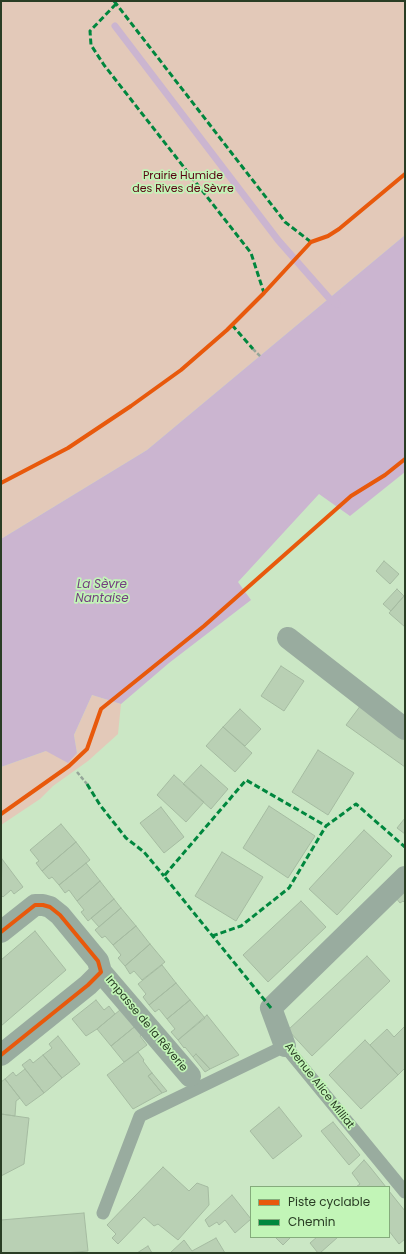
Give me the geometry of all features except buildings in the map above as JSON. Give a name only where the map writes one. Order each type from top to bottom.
[{"type":"street","points":[[288,638],[405,728]]},
{"type":"street","name":"Avenue Alice Milliat","points":[[285,1046],[271,1008],[405,877]]},
{"type":"street","name":"Impasse de la Rêverie","points":[[1,932],[35,905],[43,904],[50,907],[60,915],[98,961],[101,972],[190,1076]]},
{"type":"street","points":[[1,1055],[88,985],[101,972]]},
{"type":"lane","name":"Avenue Alice Milliat","points":[[285,1046],[405,1192]]},
{"type":"lane","points":[[103,1213],[140,1116],[285,1046]]},
{"type":"path","points":[[253,349],[261,357]]},
{"type":"path","points":[[77,772],[88,784]]},
{"type":"green space","name":"Prairie Humide des Rives de Sèvre","points":[[1,1],[405,1],[405,235],[147,450],[1,539]]},
{"type":"green space","points":[[92,695],[121,704],[118,734],[88,761],[53,786],[40,799],[1,825],[1,767],[46,751],[77,753],[74,735]]},
{"type":"water","name":"La Sèvre Nantaise","points":[[405,235],[405,472],[350,516],[319,494],[238,582],[251,600],[169,663],[121,704],[92,695],[74,735],[77,753],[68,763],[46,751],[1,767],[1,539],[147,450]]},
{"type":"waterway","points":[[115,26],[278,240],[329,298],[337,304]]},
{"type":"marked path","points":[[114,1],[285,222],[311,242]]},
{"type":"marked path","points":[[116,4],[90,31],[91,45],[104,65],[251,253],[264,293]]},
{"type":"marked path","points":[[232,325],[253,349]]},
{"type":"marked path","points":[[271,1008],[164,876],[246,780],[326,826],[356,804],[405,847]]},
{"type":"marked path","points":[[87,784],[100,805],[126,838],[144,852],[164,876]]},
{"type":"marked path","points":[[212,936],[241,926],[289,888],[326,826]]},
{"type":"cycle path","points":[[1,483],[68,448],[131,406],[181,370],[227,330],[264,293],[311,242],[328,236],[339,229],[405,174]]},
{"type":"cycle path","points":[[1,814],[69,766],[87,749],[101,709],[204,626],[351,496],[385,475],[405,459]]},
{"type":"cycle path","points":[[1,932],[35,905],[50,907],[60,915],[98,961],[101,972],[88,985],[1,1055]]}]
